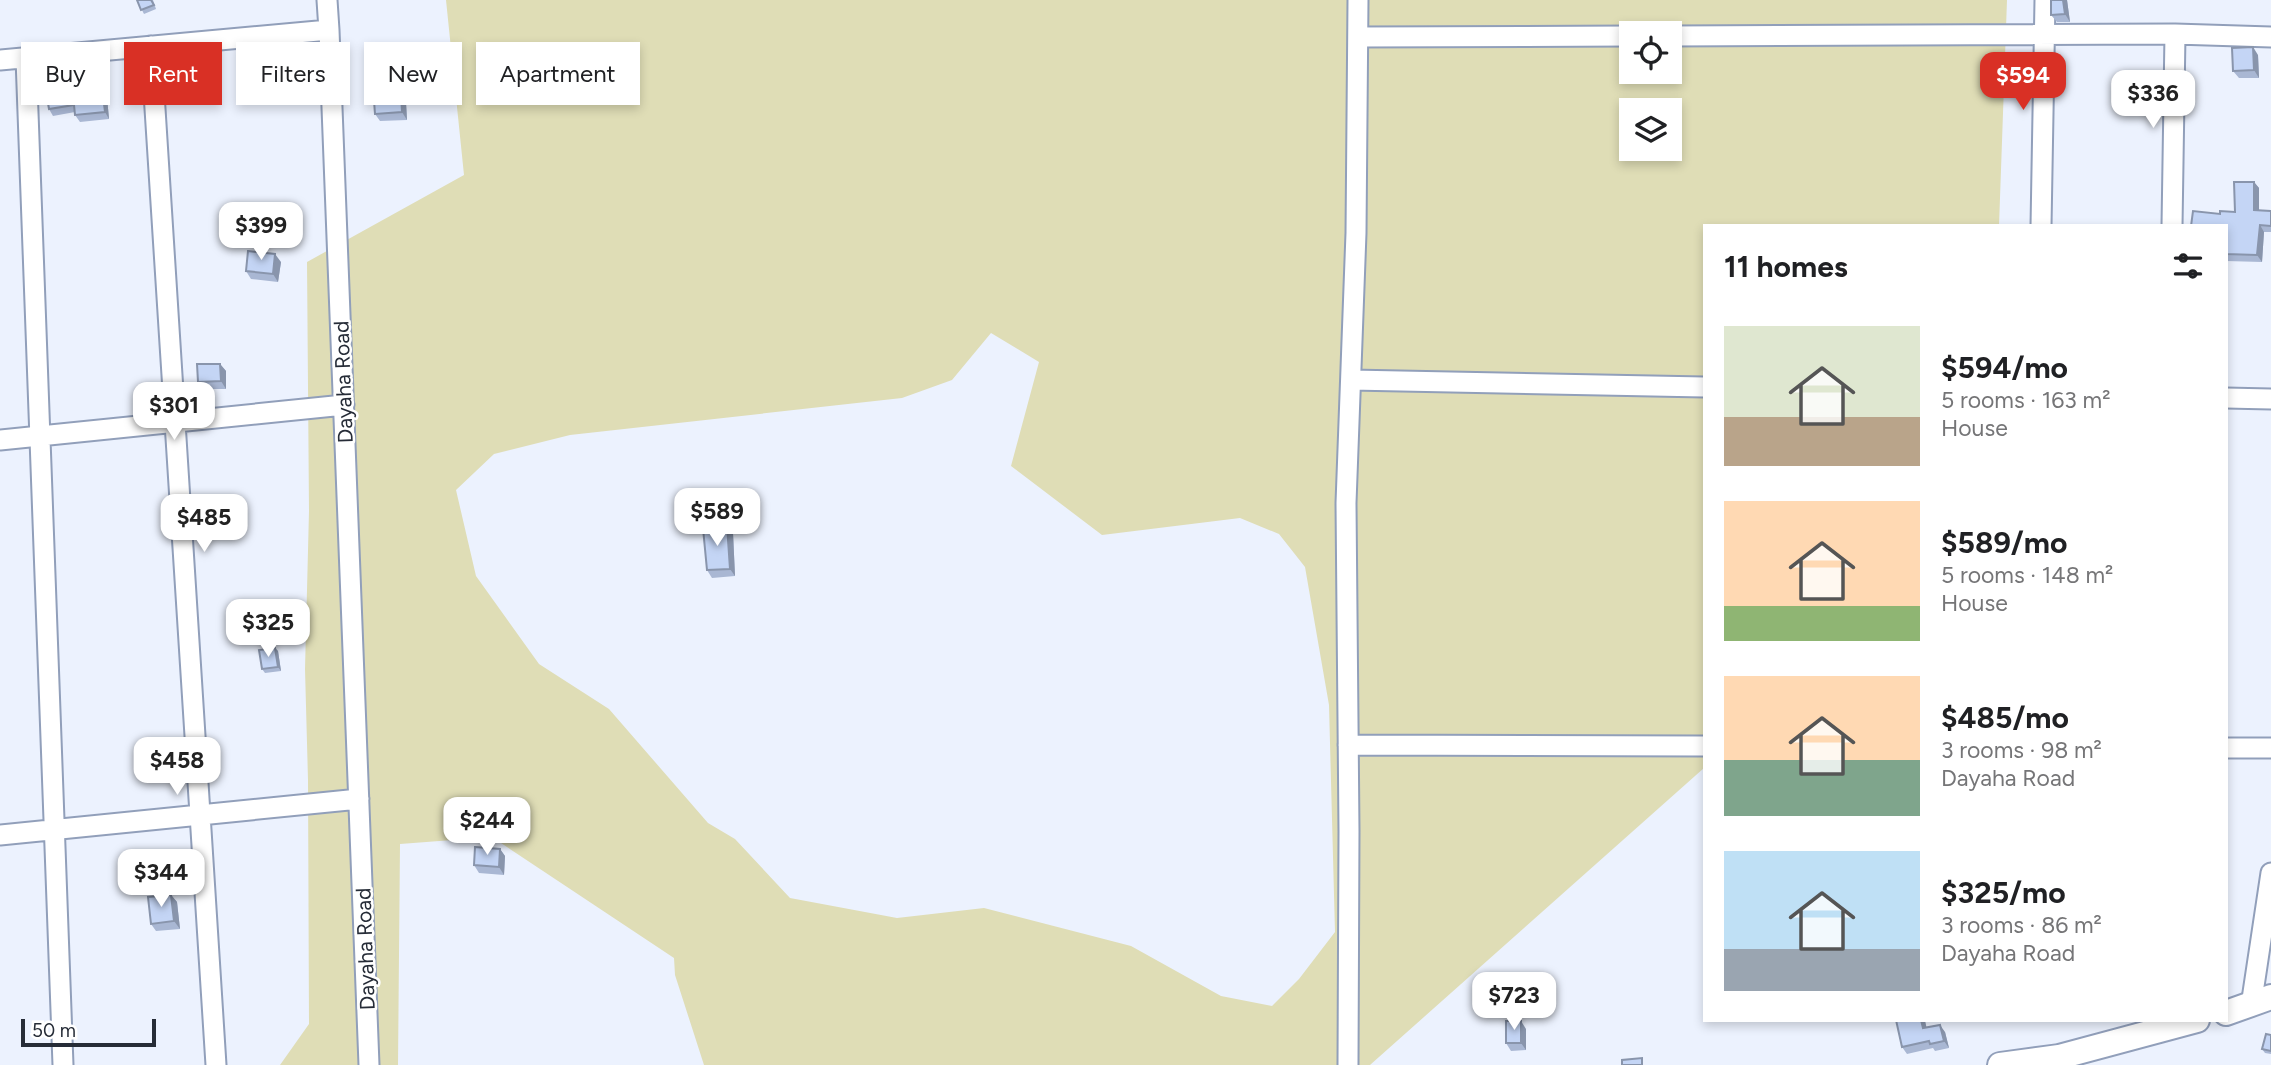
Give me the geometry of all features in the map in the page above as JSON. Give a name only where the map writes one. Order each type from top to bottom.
[{"type":"street","name":"Dayaha Road","points":[[327,0],[369,1065]]},
{"type":"street","points":[[1348,1065],[1346,503],[1356,233],[1358,0]]},
{"type":"street","points":[[2041,224],[2045,0]]},
{"type":"street","points":[[196,42],[329,30]]},
{"type":"street","points":[[2172,224],[2175,34]]},
{"type":"street","points":[[1682,36],[2175,34],[2271,37]]},
{"type":"street","points":[[1357,37],[1619,36]]},
{"type":"street","points":[[0,60],[21,58]]},
{"type":"street","points":[[28,105],[62,1065]]},
{"type":"street","points":[[155,105],[216,1065]]},
{"type":"street","points":[[1351,380],[1703,387]]},
{"type":"street","points":[[2228,398],[2271,399]]},
{"type":"street","points":[[0,439],[344,404]]},
{"type":"street","points":[[1348,745],[1703,746]]},
{"type":"street","points":[[2228,748],[2271,748]]},
{"type":"street","points":[[0,835],[359,799]]},
{"type":"street","points":[[2228,1012],[2261,1002],[2271,873]]},
{"type":"street","points":[[2000,1065],[2065,1059],[2190,1022]]},
{"type":"shaded area","points":[[446,0],[2007,0],[1999,224],[1703,224],[1703,769],[1370,1065],[704,1065],[675,975],[674,958],[492,837],[400,844],[398,1065],[280,1065],[309,1024],[305,669],[309,511],[307,262],[464,175],[457,105],[462,105],[462,42],[450,42]],"holes":[[[991,333],[1039,362],[1011,466],[1102,535],[1240,518],[1279,534],[1305,567],[1329,705],[1335,932],[1299,979],[1272,1006],[1221,996],[1131,946],[984,908],[897,918],[790,898],[735,839],[708,823],[609,709],[539,664],[476,576],[456,490],[494,454],[570,435],[902,398],[952,380]]]},
{"type":"building","points":[[137,0],[151,0],[154,5],[141,10]]},
{"type":"building","points":[[2051,0],[2063,0],[2065,14],[2051,15]]},
{"type":"building","points":[[2253,47],[2254,70],[2233,71],[2232,48]]},
{"type":"building","points":[[48,105],[74,105],[49,109]]},
{"type":"building","points":[[74,105],[104,105],[105,112],[75,115]]},
{"type":"building","points":[[374,105],[402,105],[402,112],[375,114]]},
{"type":"building","points":[[2234,182],[2254,182],[2254,210],[2271,211],[2271,226],[2260,225],[2257,255],[2228,254],[2228,224],[2191,224],[2193,211],[2220,214],[2220,211],[2235,212]]},
{"type":"building","points":[[248,251],[275,254],[273,274],[246,271]]},
{"type":"building","points":[[197,364],[220,364],[221,381],[198,382]]},
{"type":"building","points":[[727,525],[730,569],[707,570],[703,528]]},
{"type":"building","points":[[275,648],[278,667],[262,669],[259,650]]},
{"type":"building","points":[[475,847],[500,849],[499,867],[474,865]]},
{"type":"building","points":[[171,895],[174,921],[151,924],[148,897]]},
{"type":"building","points":[[1506,1021],[1521,1021],[1521,1043],[1506,1043]]},
{"type":"building","points":[[1896,1022],[1922,1022],[1923,1028],[1940,1025],[1944,1041],[1930,1044],[1929,1041],[1902,1047]]},
{"type":"building","points":[[2266,1034],[2271,1035],[2271,1051],[2262,1049]]},
{"type":"building","points":[[1642,1058],[1642,1065],[1622,1065],[1622,1060]]}]
